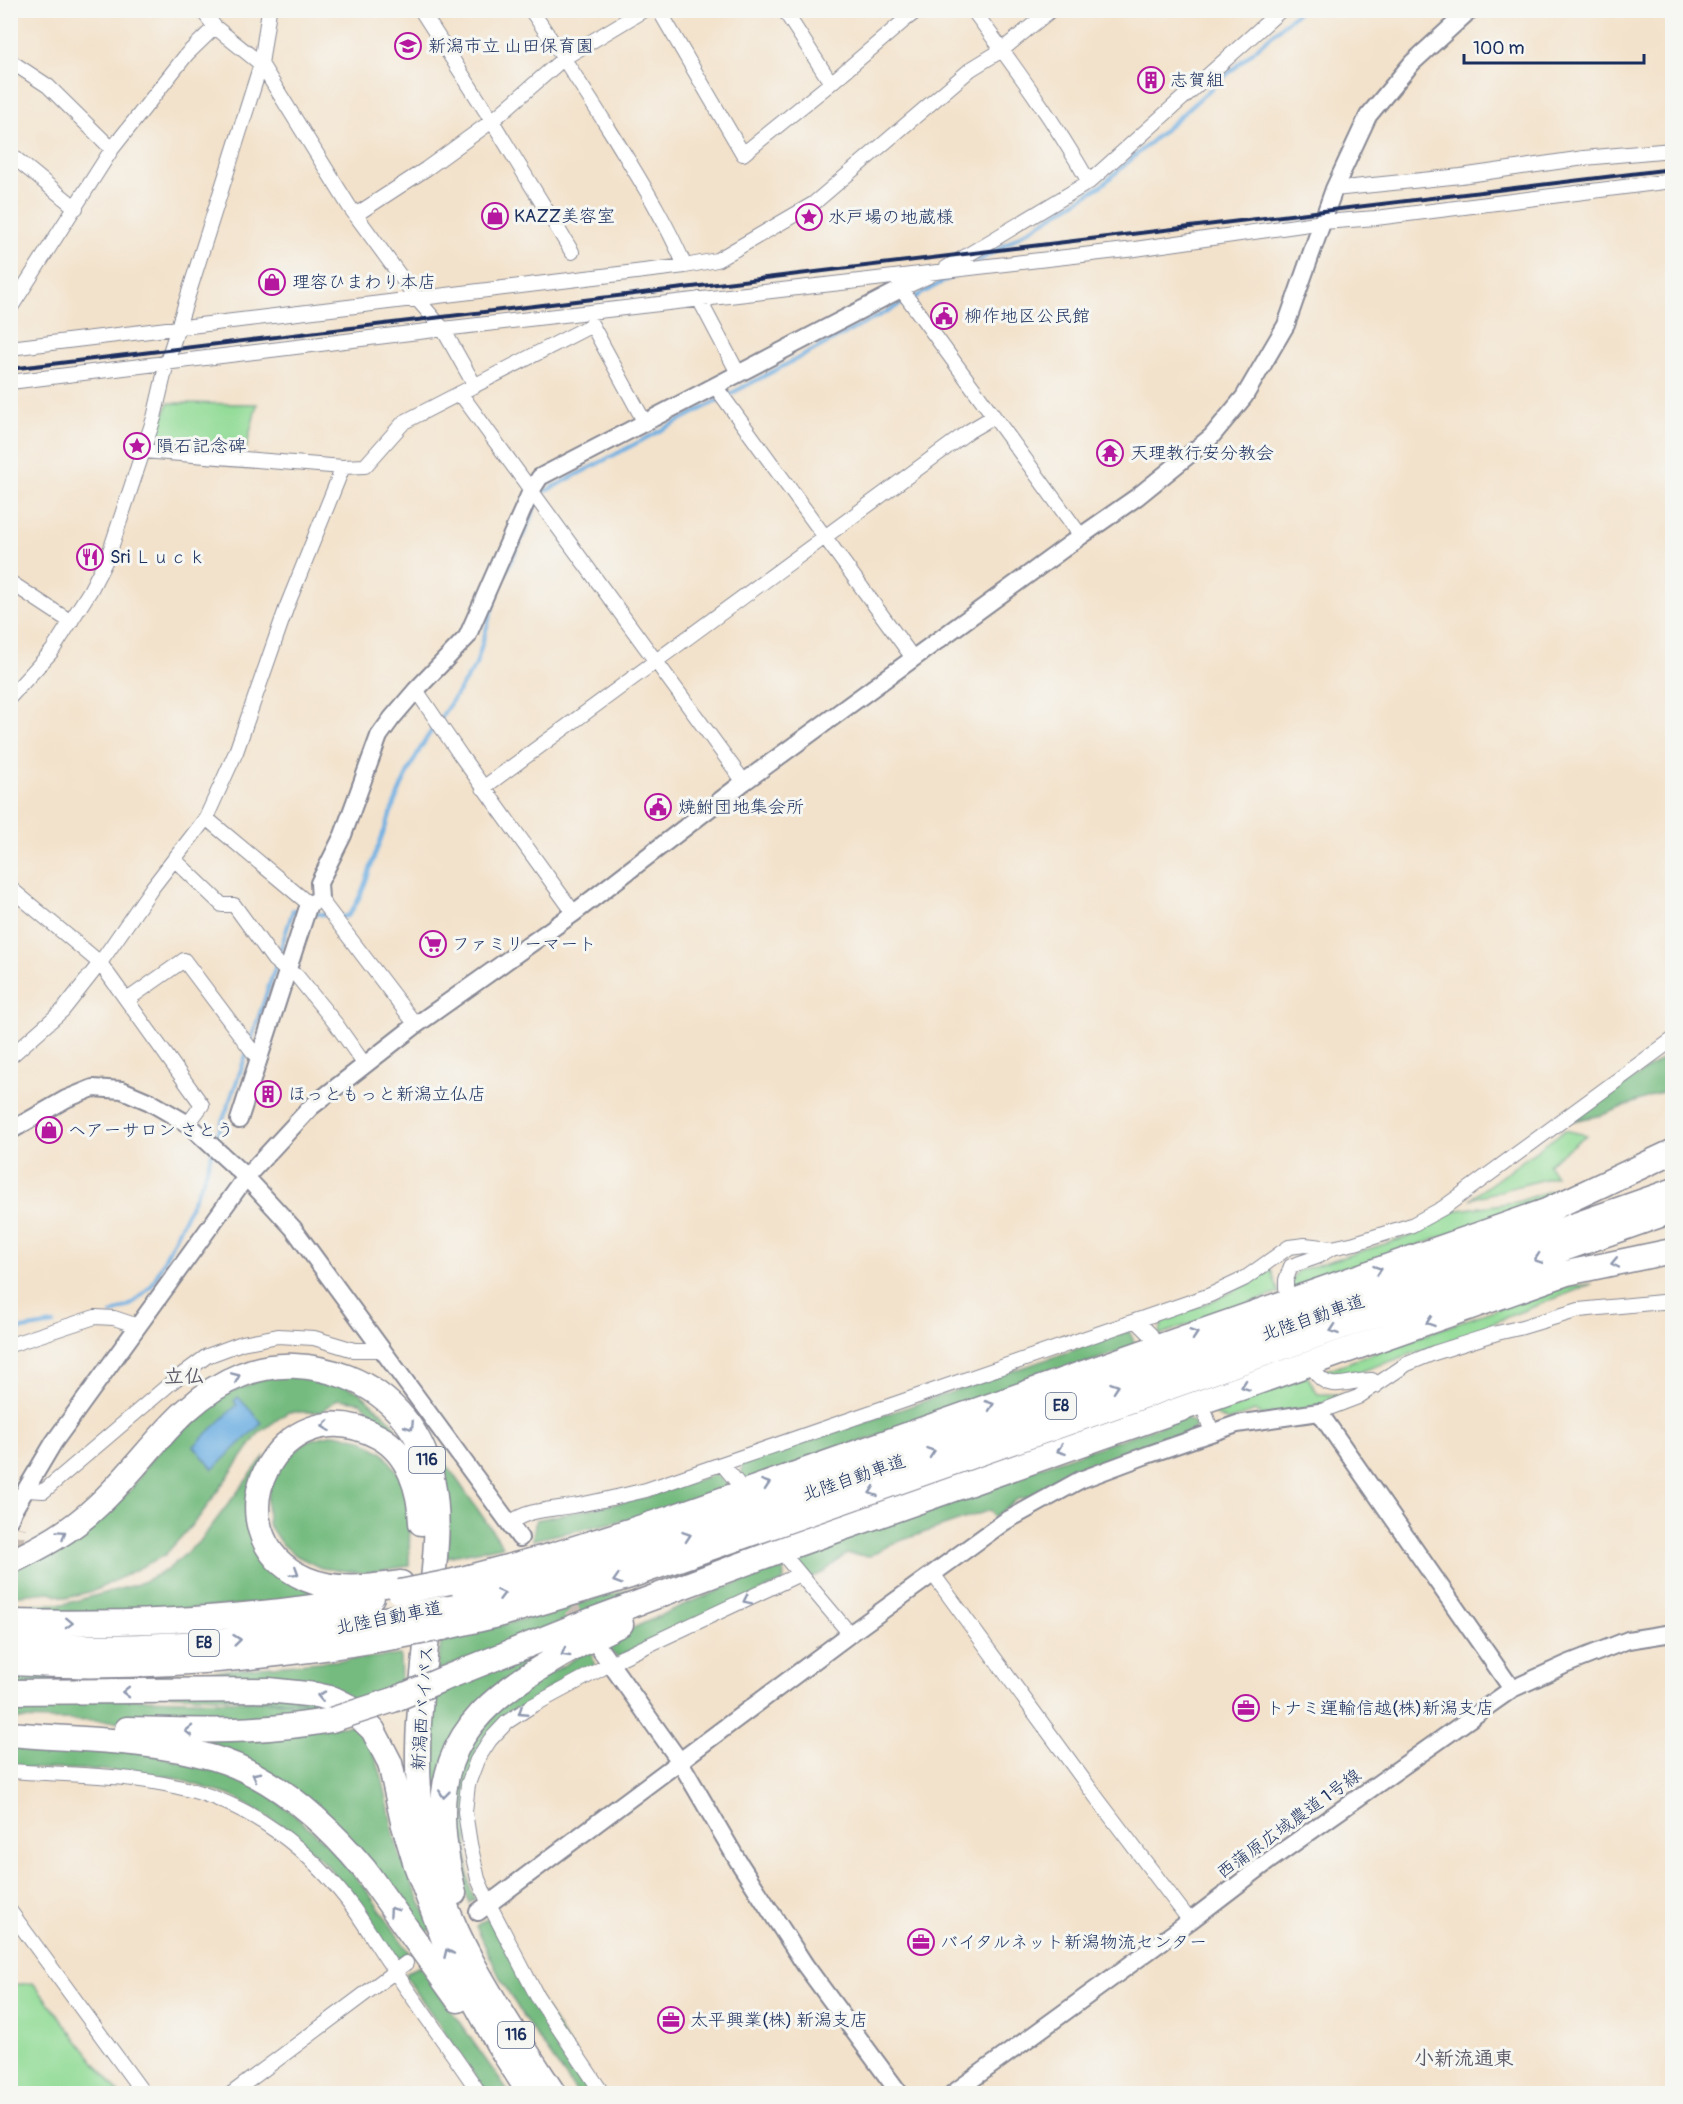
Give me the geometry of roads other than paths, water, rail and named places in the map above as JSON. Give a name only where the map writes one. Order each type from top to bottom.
[{"type":"highway","points":[[10,1622],[95,1624],[269,1614],[333,1605],[400,1588],[450,1579],[606,1539],[1546,1211],[1672,1152]]},
{"type":"highway","name":"北陸自動車道","points":[[443,1618],[688,1536],[1672,1191]]},
{"type":"highway","name":"北陸自動車道","points":[[10,1643],[95,1647],[207,1643],[301,1633],[395,1627],[546,1601],[663,1565],[1672,1211]]},
{"type":"highway","points":[[10,1727],[233,1731],[297,1726],[331,1720],[383,1704],[576,1626],[788,1554],[1567,1274],[1672,1251]]},
{"type":"highway","name":"新潟西バイパス","points":[[17,1558],[77,1524],[98,1506],[196,1401],[215,1387],[244,1373],[278,1366],[307,1366],[323,1369],[367,1386],[394,1406],[405,1418],[422,1447],[433,1481],[436,1501],[435,1552],[419,1734],[418,1770],[424,1835],[444,1902],[502,2012],[554,2094]]},
{"type":"highway","points":[[400,1588],[348,1587],[308,1580],[289,1569],[274,1554],[264,1536],[258,1516],[258,1497],[262,1476],[271,1460],[283,1447],[313,1428],[331,1425],[351,1426],[368,1431],[385,1440],[399,1454],[410,1470],[417,1490],[421,1512],[420,1554],[405,1712],[403,1760],[404,1796],[416,1865]]},
{"type":"highway","points":[[481,1975],[455,1898],[443,1819],[443,1796],[447,1775],[462,1736],[474,1720],[506,1690],[567,1651],[616,1626],[788,1554]]},
{"type":"highway","name":"北陸自動車道","points":[[10,1663],[67,1666],[153,1665],[216,1661],[334,1648],[395,1627]]},
{"type":"highway","points":[[10,1692],[293,1691],[334,1699],[348,1706],[364,1719],[381,1744],[390,1763],[403,1822],[438,1928],[456,1970],[529,2094]]},
{"type":"highway","name":"116","points":[[10,1734],[139,1744],[190,1752],[242,1769],[288,1795],[310,1812],[365,1870],[529,2094]]},
{"type":"street","points":[[202,10],[215,27],[261,64],[349,206],[417,299],[443,329],[476,386]]},
{"type":"street","points":[[10,697],[52,651],[109,554],[154,418],[167,362],[184,305],[261,64],[268,10]]},
{"type":"street","points":[[421,10],[572,252]]},
{"type":"street","points":[[531,10],[564,58],[667,225],[685,266]]},
{"type":"street","points":[[357,214],[426,169],[492,121],[564,58],[644,10]]},
{"type":"street","points":[[659,10],[743,154],[918,10]]},
{"type":"street","points":[[784,10],[831,83]]},
{"type":"street","points":[[973,10],[1074,156],[1089,182]]},
{"type":"street","points":[[10,348],[685,266],[717,260],[813,204],[971,69],[1002,50],[1051,10]]},
{"type":"street","points":[[239,1120],[287,971],[319,883],[343,835],[379,736],[416,690],[467,637],[531,491],[540,477],[901,289],[943,270],[1089,182],[1281,10]]},
{"type":"street","points":[[14,1523],[26,1490],[54,1442],[246,1177],[311,1107],[416,1025],[574,913],[744,782],[1137,497],[1211,437],[1244,397],[1286,325],[1334,189],[1368,116],[1412,63],[1470,10]]},
{"type":"street","points":[[10,309],[112,149],[187,54],[215,27]]},
{"type":"street","points":[[10,61],[48,86],[112,149]]},
{"type":"street","points":[[1334,189],[1461,176],[1584,158],[1672,150]]},
{"type":"street","points":[[10,154],[76,208]]},
{"type":"street","points":[[10,382],[1135,249],[1323,222],[1376,218],[1672,181]]},
{"type":"street","points":[[901,289],[1081,536]]},
{"type":"street","points":[[699,299],[738,374]]},
{"type":"street","points":[[143,451],[343,467],[365,466],[404,422],[592,325],[645,423]]},
{"type":"street","points":[[715,386],[913,658]]},
{"type":"street","points":[[460,393],[744,782]]},
{"type":"street","points":[[483,788],[969,431],[993,417]]},
{"type":"street","points":[[10,1057],[63,1010],[206,818],[236,752],[287,606],[343,467]]},
{"type":"street","points":[[10,582],[71,622]]},
{"type":"street","points":[[416,690],[483,788],[574,913]]},
{"type":"street","points":[[206,818],[314,902],[416,1025]]},
{"type":"street","points":[[174,859],[222,905],[234,905],[274,960],[297,976],[336,1024],[365,1065]]},
{"type":"street","points":[[10,888],[100,963],[202,1105],[188,1124]]},
{"type":"street","points":[[127,1000],[184,960],[253,1052],[260,1056]]},
{"type":"street","points":[[1286,1288],[1291,1266],[1317,1257],[1332,1248],[1396,1231],[1427,1218],[1672,1040]]},
{"type":"street","points":[[10,1131],[66,1099],[93,1088],[122,1090],[150,1102],[188,1124],[246,1177],[293,1228],[520,1538]]},
{"type":"street","points":[[510,1523],[519,1516],[534,1511],[622,1496],[722,1464],[1137,1321],[1227,1288],[1255,1272],[1289,1247],[1305,1245],[1332,1248]]},
{"type":"street","points":[[484,1908],[679,1760],[1004,1522],[1080,1480],[1212,1432],[1271,1418],[1319,1412],[1346,1403],[1376,1386],[1407,1364],[1497,1333],[1579,1310],[1672,1301]]},
{"type":"street","points":[[10,1346],[95,1317],[114,1318],[138,1326]]},
{"type":"street","points":[[1137,1321],[1151,1335]]},
{"type":"street","points":[[26,1490],[44,1491],[172,1382],[207,1356],[242,1343],[278,1336],[314,1338],[354,1350],[382,1350]]},
{"type":"street","points":[[1315,1371],[1318,1376],[1336,1386],[1363,1379],[1372,1380],[1376,1386]]},
{"type":"street","points":[[1204,1409],[1212,1432]]},
{"type":"street","points":[[1319,1412],[1512,1689]]},
{"type":"street","points":[[722,1464],[737,1482]]},
{"type":"street","points":[[788,1554],[800,1574],[850,1634]]},
{"type":"street","points":[[603,2094],[537,1996],[484,1908],[465,1812],[468,1784],[477,1760],[490,1740],[507,1722],[530,1707],[623,1657],[800,1574]]},
{"type":"street","points":[[933,1574],[1190,1921]]},
{"type":"street","name":"西蒲原広域農道 1号線","points":[[952,2094],[1270,1860],[1512,1689],[1628,1640],[1672,1633]]},
{"type":"street","points":[[597,1645],[679,1760],[738,1861],[805,1965],[900,2094]]},
{"type":"street","points":[[10,1771],[143,1780],[190,1790],[252,1814],[284,1836],[317,1865],[353,1908],[400,1967],[480,2094]]},
{"type":"street","points":[[10,1911],[144,2094]]},
{"type":"street","points":[[231,2094],[400,1967]]},
{"type":"water","points":[[238,1397],[262,1423],[213,1469],[194,1446],[237,1405],[234,1401]]},
{"type":"waterway","points":[[977,262],[1101,186],[1300,10]]},
{"type":"waterway","points":[[912,299],[955,275]]},
{"type":"waterway","points":[[539,497],[540,494],[905,302]]},
{"type":"waterway","points":[[439,720],[476,665],[498,588],[536,504]]},
{"type":"waterway","points":[[338,917],[348,916],[357,902],[401,787],[416,756],[435,726]]},
{"type":"waterway","points":[[278,957],[293,910],[301,911]]},
{"type":"waterway","points":[[311,913],[328,915]]},
{"type":"waterway","points":[[250,1043],[276,965]]},
{"type":"waterway","points":[[215,1142],[248,1050]]},
{"type":"waterway","points":[[112,1314],[132,1304],[152,1285],[204,1178],[212,1152]]},
{"type":"waterway","points":[[10,1331],[54,1324]]},
{"type":"tunnel","points":[[10,1575],[18,1527]]},
{"type":"tunnel","points":[[557,1589],[588,1632]]},
{"type":"railway","points":[[10,369],[1672,169]]},
{"type":"place","name":"新潟市立 山田保育園","points":[[408,46]]},
{"type":"place","name":"志賀組","points":[[1151,80]]},
{"type":"place","name":"KAZZ美容室","points":[[495,216]]},
{"type":"place","name":"水戸場の地蔵様","points":[[809,217]]},
{"type":"place","name":"理容ひまわり本店","points":[[272,282]]},
{"type":"place","name":"柳作地区公民館","points":[[944,316]]},
{"type":"place","name":"隕石記念碑","points":[[137,446]]},
{"type":"place","name":"天理教行安分教会","points":[[1110,453]]},
{"type":"place","name":"Sri Ｌｕｃｋ","points":[[90,557]]},
{"type":"place","name":"焼鮒団地集会所","points":[[658,807]]},
{"type":"place","name":"ファミリーマート","points":[[433,944]]},
{"type":"place","name":"ほっともっと新潟立仏店","points":[[268,1094]]},
{"type":"place","name":"ヘアーサロン さとう","points":[[49,1130]]},
{"type":"place","name":"トナミ運輸信越(株)新潟支店","points":[[1246,1708]]},
{"type":"place","name":"バイタルネット新潟物流センター","points":[[921,1942]]},
{"type":"place","name":"太平興業(株) 新潟支店","points":[[671,2020]]},
{"type":"district","name":"立仏","points":[[184,1376]]},
{"type":"district","name":"小新流通東","points":[[1464,2058]]}]
